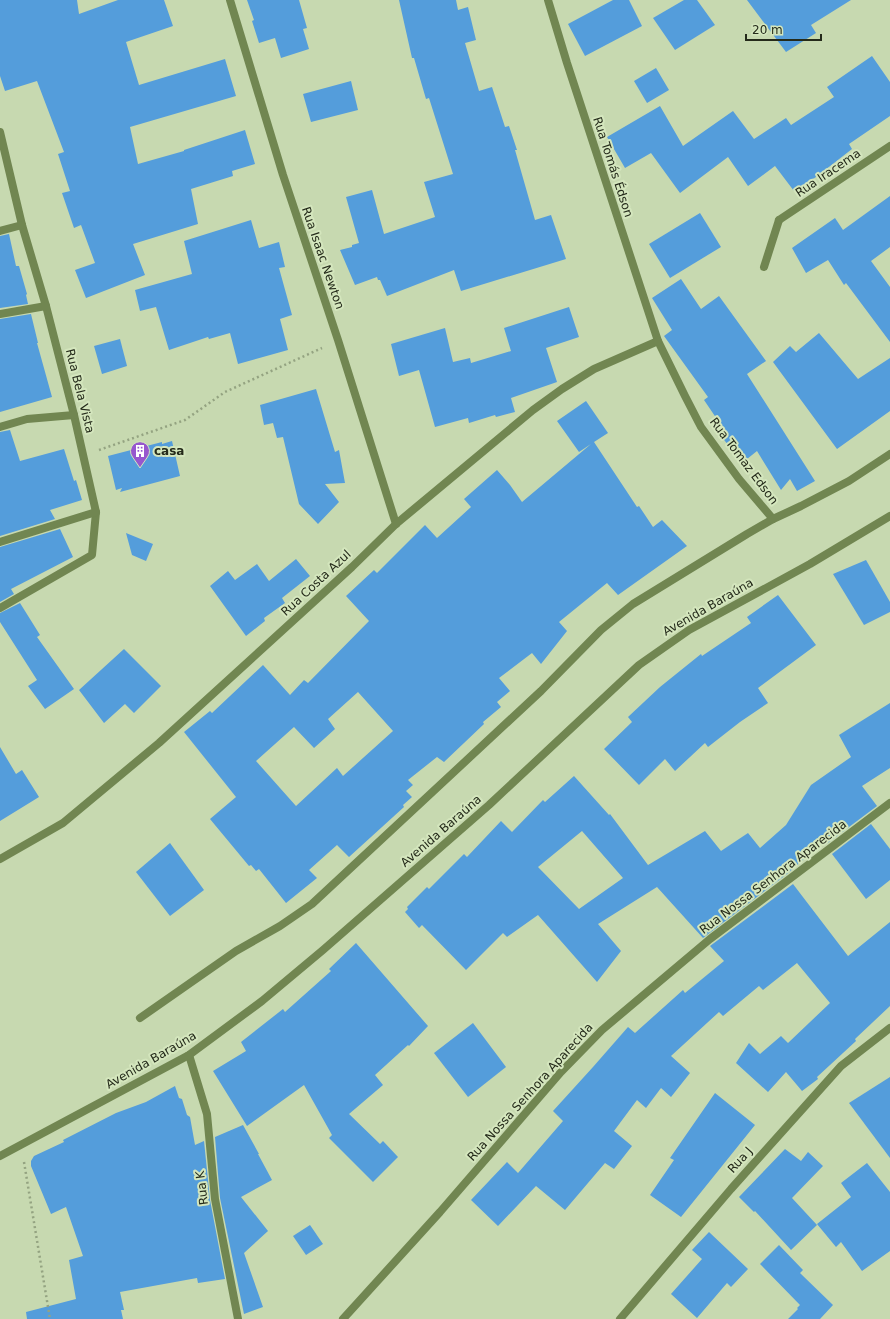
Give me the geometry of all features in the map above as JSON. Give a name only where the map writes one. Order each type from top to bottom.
[{"type":"street","name":"Rua Isaac Newton","points":[[230,0],[283,175],[338,340],[396,524]]},
{"type":"street","name":"Rua Tomás Édson","points":[[548,0],[567,63],[658,341]]},
{"type":"street","name":"Rua Bela Vista","points":[[0,132],[22,225],[46,306],[74,415],[96,512],[92,555],[0,608]]},
{"type":"street","name":"Rua Iracema","points":[[764,267],[779,220],[890,146]]},
{"type":"street","points":[[0,231],[22,225]]},
{"type":"street","points":[[0,314],[46,306]]},
{"type":"street","name":"Rua Tomaz Edson","points":[[658,341],[701,427],[739,479],[773,519],[849,481],[890,454]]},
{"type":"street","name":"Rua Costa Azul","points":[[0,859],[63,823],[159,743],[352,567],[396,524],[533,410],[562,389],[594,370],[658,341]]},
{"type":"street","points":[[0,427],[27,419],[74,415]]},
{"type":"street","points":[[0,542],[96,512]]},
{"type":"street","name":"Avenida Baraúna","points":[[0,1156],[189,1055],[262,1001],[323,950],[489,805],[639,665],[689,630],[810,564],[890,516]]},
{"type":"street","points":[[140,1018],[236,951],[280,926],[312,904],[541,691],[601,630],[633,604],[773,519]]},
{"type":"street","name":"Rua Nossa Senhora Aparecida","points":[[343,1319],[440,1212],[561,1072],[602,1030],[710,939],[890,803]]},
{"type":"street","name":"Rua J","points":[[620,1319],[731,1188],[841,1066],[890,1028]]},
{"type":"street","name":"Rua K","points":[[189,1055],[207,1114],[215,1199],[238,1319]]},
{"type":"path","points":[[83,455],[185,420],[225,392],[338,340]]},
{"type":"path","points":[[22,1144],[50,1319]]},
{"type":"building","points":[[0,0],[77,0],[79,14],[118,0],[164,0],[173,26],[126,42],[139,85],[225,59],[236,96],[130,127],[138,164],[184,151],[245,130],[255,164],[232,171],[233,176],[191,189],[198,224],[133,244],[145,275],[86,298],[75,270],[95,263],[81,225],[74,228],[62,193],[70,191],[58,154],[64,152],[37,81],[5,91],[0,76]]},
{"type":"building","points":[[247,0],[299,0],[307,28],[303,29],[309,49],[281,58],[275,38],[259,43],[252,21],[254,20]]},
{"type":"building","points":[[399,0],[456,0],[458,10],[468,7],[476,40],[465,43],[479,91],[492,87],[505,127],[509,126],[517,150],[515,150],[535,220],[551,215],[566,259],[461,291],[454,270],[387,296],[380,280],[378,280],[377,277],[355,285],[340,250],[352,247],[352,245],[359,243],[346,197],[372,190],[384,234],[435,217],[424,182],[453,174],[429,98],[426,99],[414,58],[412,58]]},
{"type":"building","points":[[613,0],[629,0],[642,26],[585,56],[568,24]]},
{"type":"building","points":[[684,0],[697,0],[715,25],[675,50],[653,18]]},
{"type":"building","points":[[747,0],[851,0],[811,25],[816,33],[786,52]]},
{"type":"building","points":[[872,56],[890,82],[890,116],[849,144],[852,149],[816,177],[794,191],[775,166],[748,186],[728,157],[680,193],[651,153],[625,168],[607,137],[660,106],[683,146],[733,111],[754,139],[786,118],[791,125],[834,97],[827,87]]},
{"type":"building","points":[[656,68],[669,90],[647,103],[634,81]]},
{"type":"building","points":[[351,81],[358,110],[311,122],[303,94]]},
{"type":"building","points":[[890,196],[890,247],[871,261],[890,287],[890,342],[846,283],[844,285],[828,260],[806,273],[792,248],[835,218],[843,230]]},
{"type":"building","points":[[700,213],[721,247],[670,278],[649,244]]},
{"type":"building","points":[[251,220],[259,248],[279,242],[285,267],[279,268],[292,315],[280,319],[288,350],[238,364],[230,333],[209,339],[208,337],[169,350],[156,307],[140,311],[135,290],[192,274],[184,241]]},
{"type":"building","points":[[9,234],[16,266],[19,266],[27,294],[28,304],[0,308],[0,236]]},
{"type":"building","points":[[681,279],[701,309],[719,296],[766,361],[747,374],[815,481],[797,491],[790,479],[781,490],[757,451],[742,463],[718,432],[723,428],[704,400],[708,397],[664,336],[672,330],[652,298]]},
{"type":"building","points":[[569,307],[579,337],[546,348],[557,382],[511,398],[515,412],[496,417],[495,415],[469,423],[468,418],[435,427],[419,370],[399,376],[391,344],[445,328],[453,362],[470,358],[471,363],[511,351],[504,328]]},
{"type":"building","points":[[31,314],[37,343],[52,397],[0,412],[0,319]]},
{"type":"building","points":[[819,333],[858,379],[890,358],[890,411],[837,449],[773,362],[790,346],[796,352]]},
{"type":"building","points":[[120,339],[127,366],[102,374],[94,346]]},
{"type":"building","points":[[316,389],[335,452],[339,450],[345,483],[325,484],[339,502],[318,524],[299,504],[283,437],[277,438],[273,423],[264,425],[260,405]]},
{"type":"building","points":[[586,401],[608,433],[594,442],[637,507],[639,506],[653,527],[662,520],[687,546],[618,595],[607,583],[559,622],[567,631],[541,664],[532,653],[499,678],[510,691],[497,702],[501,707],[483,722],[484,724],[444,762],[437,757],[408,780],[413,785],[406,791],[412,797],[403,805],[404,807],[349,857],[337,845],[309,870],[317,878],[286,903],[259,869],[256,871],[251,865],[249,866],[210,819],[236,797],[184,732],[210,711],[212,713],[263,665],[290,695],[304,680],[308,683],[369,621],[346,596],[374,570],[377,573],[425,525],[437,538],[471,507],[464,499],[497,470],[522,502],[591,444],[579,452],[557,421]],"holes":[[[358,692],[393,731],[343,776],[337,768],[296,806],[256,761],[294,727],[314,748],[335,729],[328,719]]]},
{"type":"building","points":[[10,430],[20,461],[64,449],[74,481],[76,480],[82,500],[50,510],[55,519],[0,536],[0,432]]},
{"type":"building","name":"casa","points":[[172,441],[180,476],[120,492],[122,488],[116,490],[108,456],[162,442],[162,444]]},
{"type":"building","points":[[60,529],[73,557],[11,589],[14,594],[0,602],[0,547]]},
{"type":"building","points":[[126,533],[153,544],[146,561],[132,555]]},
{"type":"building","points":[[296,559],[310,576],[282,598],[285,603],[264,618],[265,621],[246,636],[210,586],[228,571],[235,580],[257,564],[269,581]]},
{"type":"building","points":[[866,560],[890,602],[890,612],[864,625],[833,574]]},
{"type":"building","points":[[778,595],[816,645],[758,688],[768,703],[740,722],[708,747],[705,743],[675,771],[665,759],[639,785],[604,749],[632,722],[628,717],[660,687],[701,654],[702,656],[751,623],[747,617]]},
{"type":"building","points":[[20,603],[40,635],[37,637],[74,689],[45,709],[28,686],[37,680],[0,622],[0,613]]},
{"type":"building","points":[[124,649],[161,686],[134,713],[125,704],[104,723],[79,690]]},
{"type":"building","points":[[890,703],[890,768],[862,786],[877,806],[825,845],[823,842],[787,874],[703,938],[657,887],[598,924],[621,951],[597,982],[538,915],[507,937],[503,933],[466,970],[422,925],[419,928],[405,912],[408,909],[407,907],[427,887],[429,889],[464,854],[467,857],[501,821],[512,832],[543,800],[545,802],[574,776],[609,815],[610,814],[648,865],[705,831],[721,851],[748,833],[760,848],[786,825],[811,785],[851,757],[839,735]],"holes":[[[582,831],[623,878],[579,909],[538,867]]]},
{"type":"building","points":[[0,747],[16,774],[22,770],[39,797],[0,821]]},
{"type":"building","points":[[871,824],[890,849],[890,880],[866,899],[832,854]]},
{"type":"building","points":[[170,843],[204,890],[170,916],[136,872]]},
{"type":"building","points":[[793,884],[848,956],[890,922],[890,1006],[855,1039],[856,1041],[817,1077],[818,1079],[802,1091],[786,1072],[768,1092],[736,1063],[749,1043],[760,1054],[781,1036],[788,1043],[830,1003],[797,963],[763,990],[759,986],[723,1016],[719,1012],[671,1056],[690,1073],[671,1097],[661,1088],[646,1108],[637,1100],[614,1131],[632,1146],[614,1169],[605,1163],[565,1210],[536,1186],[498,1226],[471,1200],[507,1162],[518,1173],[563,1121],[553,1111],[628,1027],[635,1033],[683,990],[685,993],[724,961],[710,946]]},
{"type":"building","points":[[356,943],[428,1026],[409,1046],[408,1045],[375,1075],[383,1085],[349,1114],[380,1144],[383,1141],[398,1157],[373,1182],[329,1138],[332,1135],[304,1085],[247,1126],[213,1071],[246,1051],[241,1042],[283,1009],[285,1012],[331,971],[329,969]]},
{"type":"building","points":[[473,1023],[506,1067],[468,1097],[434,1053]]},
{"type":"building","points":[[890,1077],[890,1158],[849,1103]]},
{"type":"building","points":[[175,1086],[179,1098],[182,1099],[187,1115],[190,1117],[195,1145],[204,1141],[210,1200],[225,1279],[198,1283],[197,1278],[120,1292],[124,1310],[121,1310],[123,1319],[27,1319],[26,1312],[76,1299],[69,1260],[83,1256],[66,1207],[51,1214],[31,1166],[31,1161],[34,1156],[64,1142],[63,1140],[116,1113],[146,1102]]},
{"type":"building","points":[[715,1093],[755,1125],[681,1217],[650,1195],[674,1160],[670,1158]]},
{"type":"building","points":[[243,1125],[272,1180],[241,1197],[268,1231],[244,1253],[263,1307],[244,1314],[220,1198],[215,1137]]},
{"type":"building","points":[[785,1149],[801,1161],[808,1152],[823,1166],[792,1198],[817,1225],[791,1250],[755,1211],[754,1212],[739,1197]]},
{"type":"building","points":[[867,1163],[890,1192],[890,1251],[862,1271],[841,1242],[836,1247],[817,1224],[851,1197],[841,1183]]},
{"type":"building","points":[[310,1225],[323,1244],[306,1255],[293,1236]]},
{"type":"building","points":[[709,1232],[748,1269],[731,1287],[727,1283],[697,1318],[671,1294],[702,1259],[692,1250]]},
{"type":"building","points":[[779,1245],[803,1270],[800,1273],[833,1305],[820,1319],[788,1319],[800,1305],[760,1264]]},
{"type":"place","name":"casa","points":[[140,468]]}]
